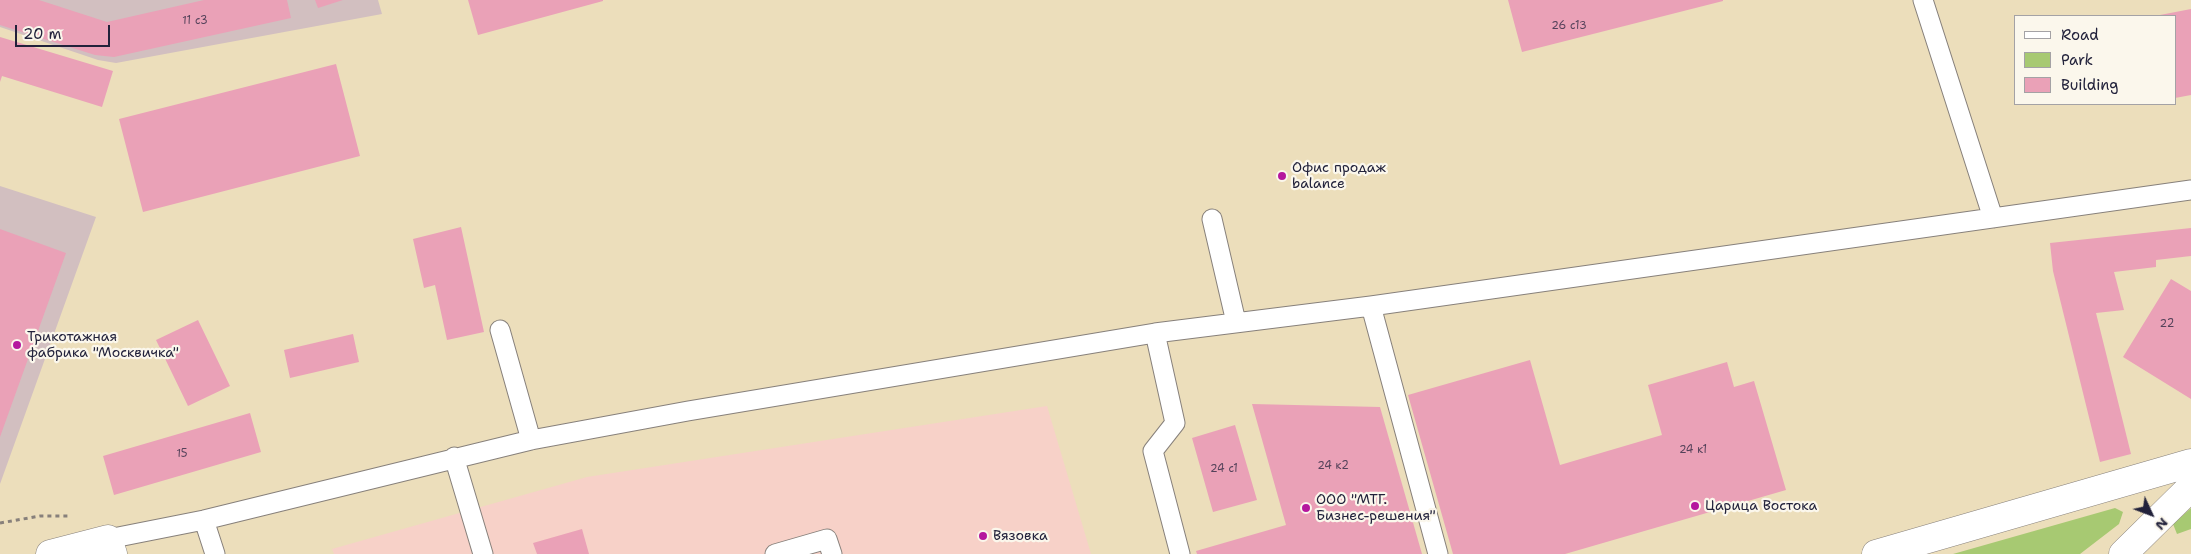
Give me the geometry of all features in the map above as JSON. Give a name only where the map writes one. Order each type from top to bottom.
[{"type":"street","points":[[1876,554],[2191,464]]},
{"type":"street","points":[[2123,554],[2191,486]]},
{"type":"street","points":[[50,554],[110,546]]},
{"type":"lane","points":[[1923,0],[1993,218]]},
{"type":"lane","points":[[110,546],[204,520],[454,457],[530,440],[688,411],[1236,322],[1371,306],[2191,190]]},
{"type":"lane","points":[[1212,219],[1236,322]]},
{"type":"lane","points":[[1371,306],[1438,554]]},
{"type":"lane","points":[[500,330],[530,440]]},
{"type":"lane","points":[[1155,334],[1175,423],[1153,451],[1180,554]]},
{"type":"lane","points":[[454,457],[483,554]]},
{"type":"lane","points":[[204,520],[215,554]]},
{"type":"lane","points":[[775,554],[827,539],[832,554]]},
{"type":"shaded area","points":[[0,0],[378,0],[382,14],[116,63],[98,60],[0,27]]},
{"type":"shaded area","points":[[0,186],[96,217],[0,484]]},
{"type":"shaded area","points":[[1047,406],[1091,554],[334,554],[332,549],[587,477]]},
{"type":"green space","points":[[2115,508],[2123,512],[2119,524],[2080,554],[1953,554]]},
{"type":"green space","points":[[2191,508],[2191,529],[2177,534],[2173,524]]},
{"type":"building","points":[[0,0],[39,0],[107,22],[204,0],[287,0],[291,18],[114,57],[95,55],[0,25]]},
{"type":"building","points":[[315,0],[343,0],[318,8]]},
{"type":"building","points":[[468,0],[603,0],[603,1],[478,35]]},
{"type":"building","points":[[1508,0],[1723,0],[1723,1],[1522,52]]},
{"type":"building","points":[[2191,9],[2191,95],[2176,98],[2176,15],[2160,15]]},
{"type":"building","points":[[0,37],[113,71],[102,107],[2,76],[0,82]]},
{"type":"building","points":[[336,64],[360,156],[143,212],[119,119]]},
{"type":"building","points":[[461,227],[484,332],[447,340],[435,285],[424,288],[413,239]]},
{"type":"building","points":[[2191,228],[2191,256],[2156,260],[2156,267],[2114,272],[2124,310],[2096,313],[2131,454],[2100,462],[2053,271],[2050,243]]},
{"type":"building","name":"Трикотажная фабрика \"Москвичка\"","points":[[0,229],[66,253],[0,437]]},
{"type":"building","points":[[2171,279],[2191,291],[2191,399],[2123,357]]},
{"type":"building","points":[[198,320],[230,386],[188,406],[156,340]]},
{"type":"building","points":[[353,334],[359,362],[290,378],[284,350]]},
{"type":"building","points":[[1530,360],[1560,465],[1662,435],[1648,385],[1727,362],[1734,387],[1754,381],[1786,490],[1565,554],[1453,554],[1408,395]]},
{"type":"building","points":[[1252,404],[1380,407],[1422,554],[1197,554],[1196,551],[1286,525]]},
{"type":"building","points":[[250,413],[261,452],[114,495],[103,456]]},
{"type":"building","points":[[1235,425],[1257,500],[1213,512],[1192,438]]},
{"type":"building","points":[[582,529],[589,554],[537,554],[533,543]]},
{"type":"place","name":"Офис продаж balance","points":[[1282,176]]},
{"type":"place","name":"Трикотажная фабрика \"Москвичка\"","points":[[17,345]]},
{"type":"place","name":"Царица Востока","points":[[1695,506]]},
{"type":"place","name":"ООО \"МТГ. Бизнес-решения\"","points":[[1306,508]]},
{"type":"place","name":"Вязовка","points":[[983,536]]}]
